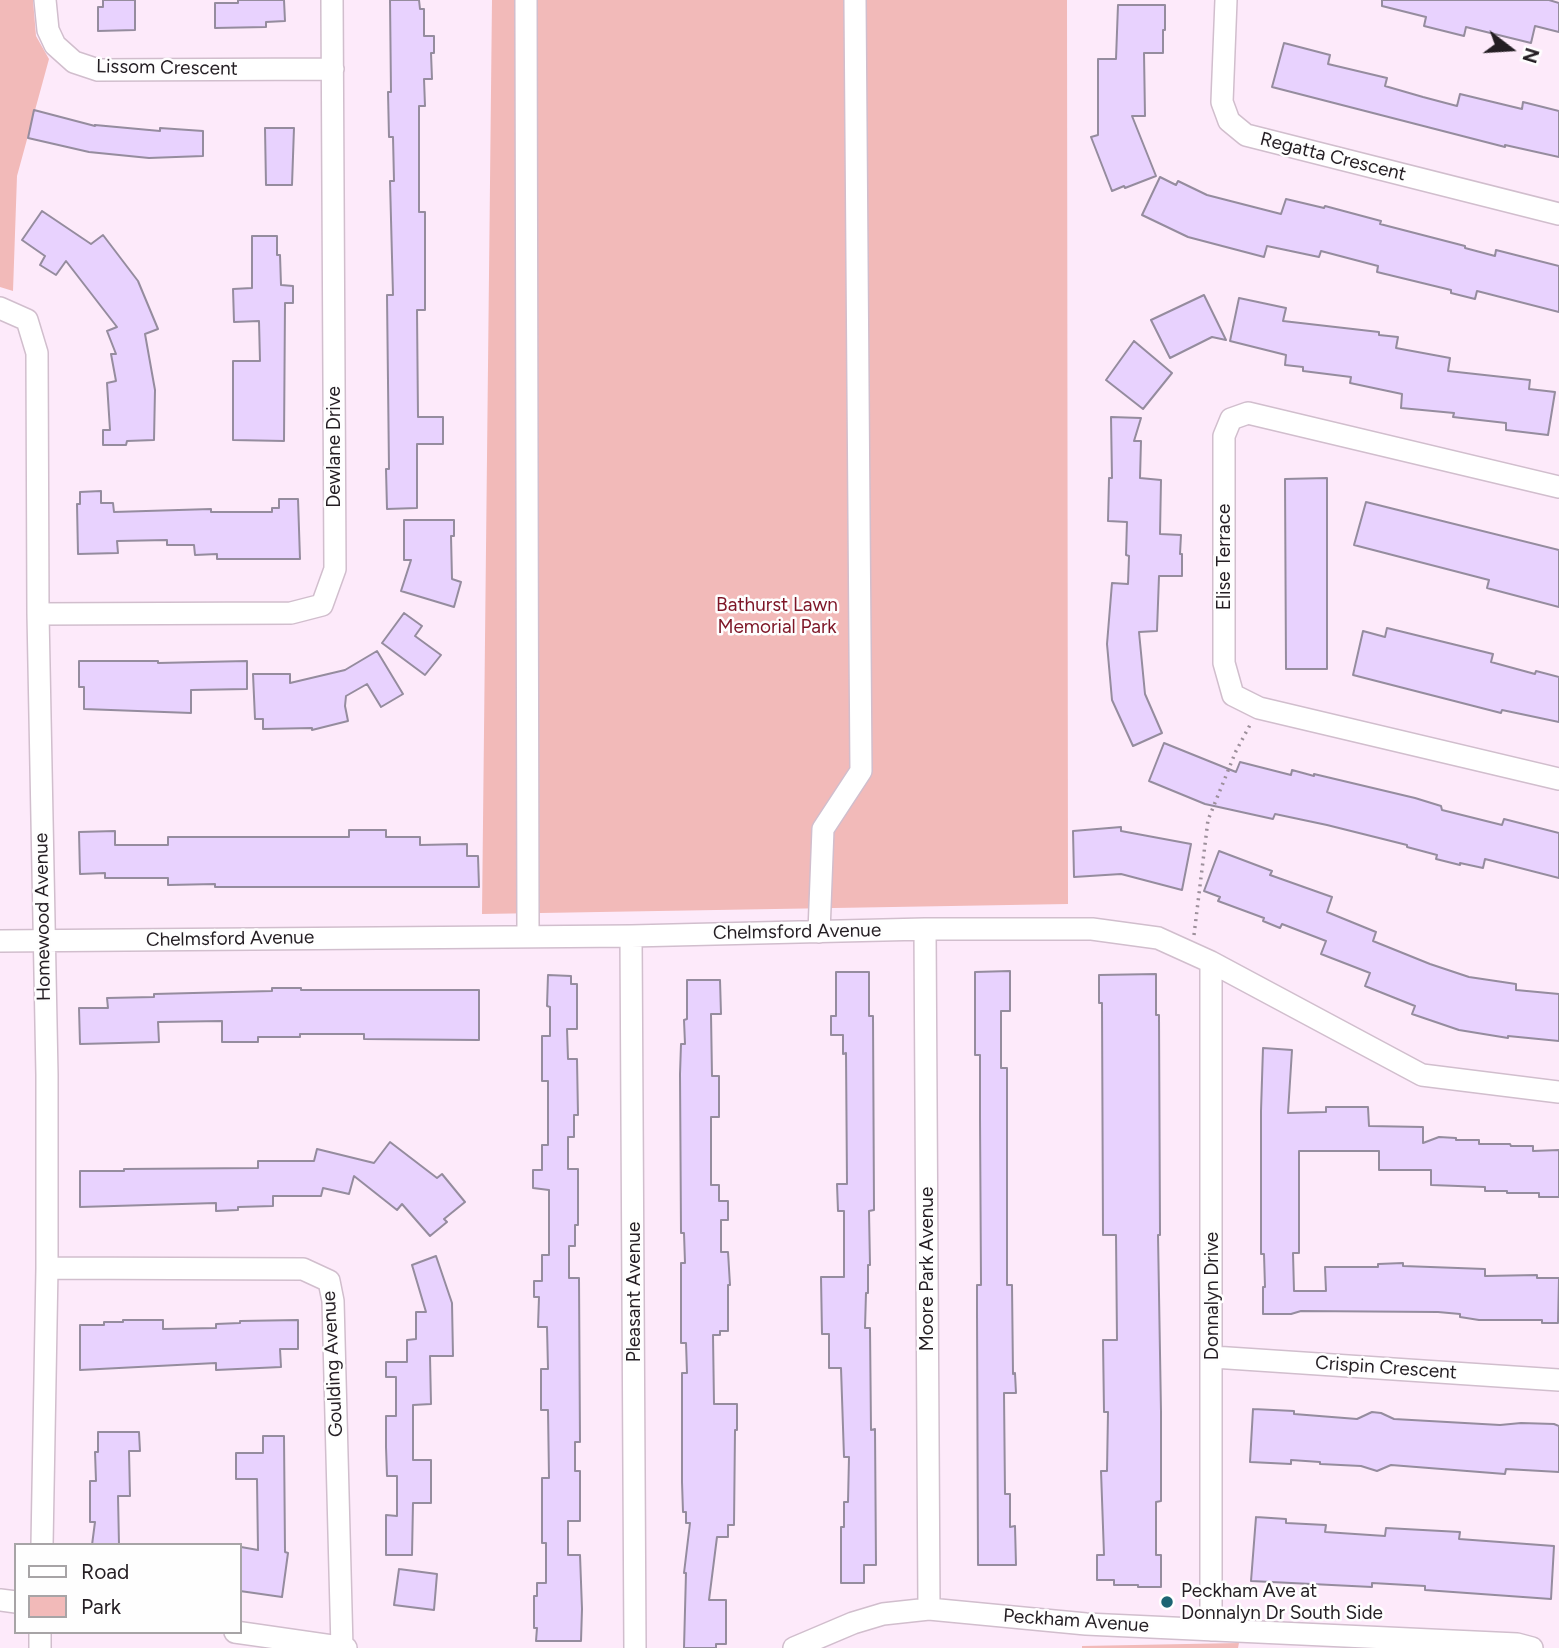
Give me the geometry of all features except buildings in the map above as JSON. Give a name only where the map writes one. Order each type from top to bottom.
[{"type":"street","name":"Lissom Crescent","points":[[45,0],[48,30],[55,45],[74,62],[98,70],[333,69]]},
{"type":"street","name":"Dewlane Drive","points":[[38,614],[291,613],[322,606],[335,569],[332,0]]},
{"type":"street","points":[[526,0],[528,936]]},
{"type":"street","points":[[819,932],[823,829],[861,771],[855,0]]},
{"type":"street","name":"Regatta Crescent","points":[[1226,0],[1222,102],[1229,121],[1246,135],[1559,214]]},
{"type":"street","name":"Homewood Avenue","points":[[0,308],[27,320],[37,353],[38,614],[47,1075],[42,1543]]},
{"type":"street","name":"Elise Terrace","points":[[1559,487],[1248,413],[1231,419],[1224,436],[1224,663],[1233,695],[1259,708],[1559,779]]},
{"type":"street","name":"Moore Park Avenue","points":[[925,929],[929,1609]]},
{"type":"street","name":"Chelmsford Avenue","points":[[0,941],[1092,929],[1158,939],[1202,957],[1422,1075],[1559,1092]]},
{"type":"street","name":"Pleasant Avenue","points":[[631,936],[635,1648]]},
{"type":"street","name":"Donnalyn Drive","points":[[1202,957],[1213,1357],[1211,1630]]},
{"type":"street","name":"Goulding Avenue","points":[[47,1268],[303,1269],[329,1281],[333,1301],[344,1648]]},
{"type":"street","name":"Crispin Crescent","points":[[1213,1357],[1559,1380]]},
{"type":"street","name":"Peckham Avenue","points":[[794,1648],[835,1630],[883,1614],[929,1609],[1086,1624],[1517,1644],[1532,1648]]},
{"type":"street","points":[[242,1633],[344,1648]]},
{"type":"path","points":[[1202,957],[1208,820],[1236,751],[1259,708]]},
{"type":"green space","points":[[0,0],[33,0],[36,36],[49,59],[17,176],[13,291],[0,287]]},
{"type":"green space","name":"Bathurst Lawn Memorial Park","points":[[492,0],[1067,0],[1068,904],[482,914]]},
{"type":"green space","points":[[1239,1643],[1238,1648],[1082,1648],[1082,1646]]},
{"type":"place","name":"Peckham Ave at Donnalyn Dr South Side","points":[[1167,1602]]}]
